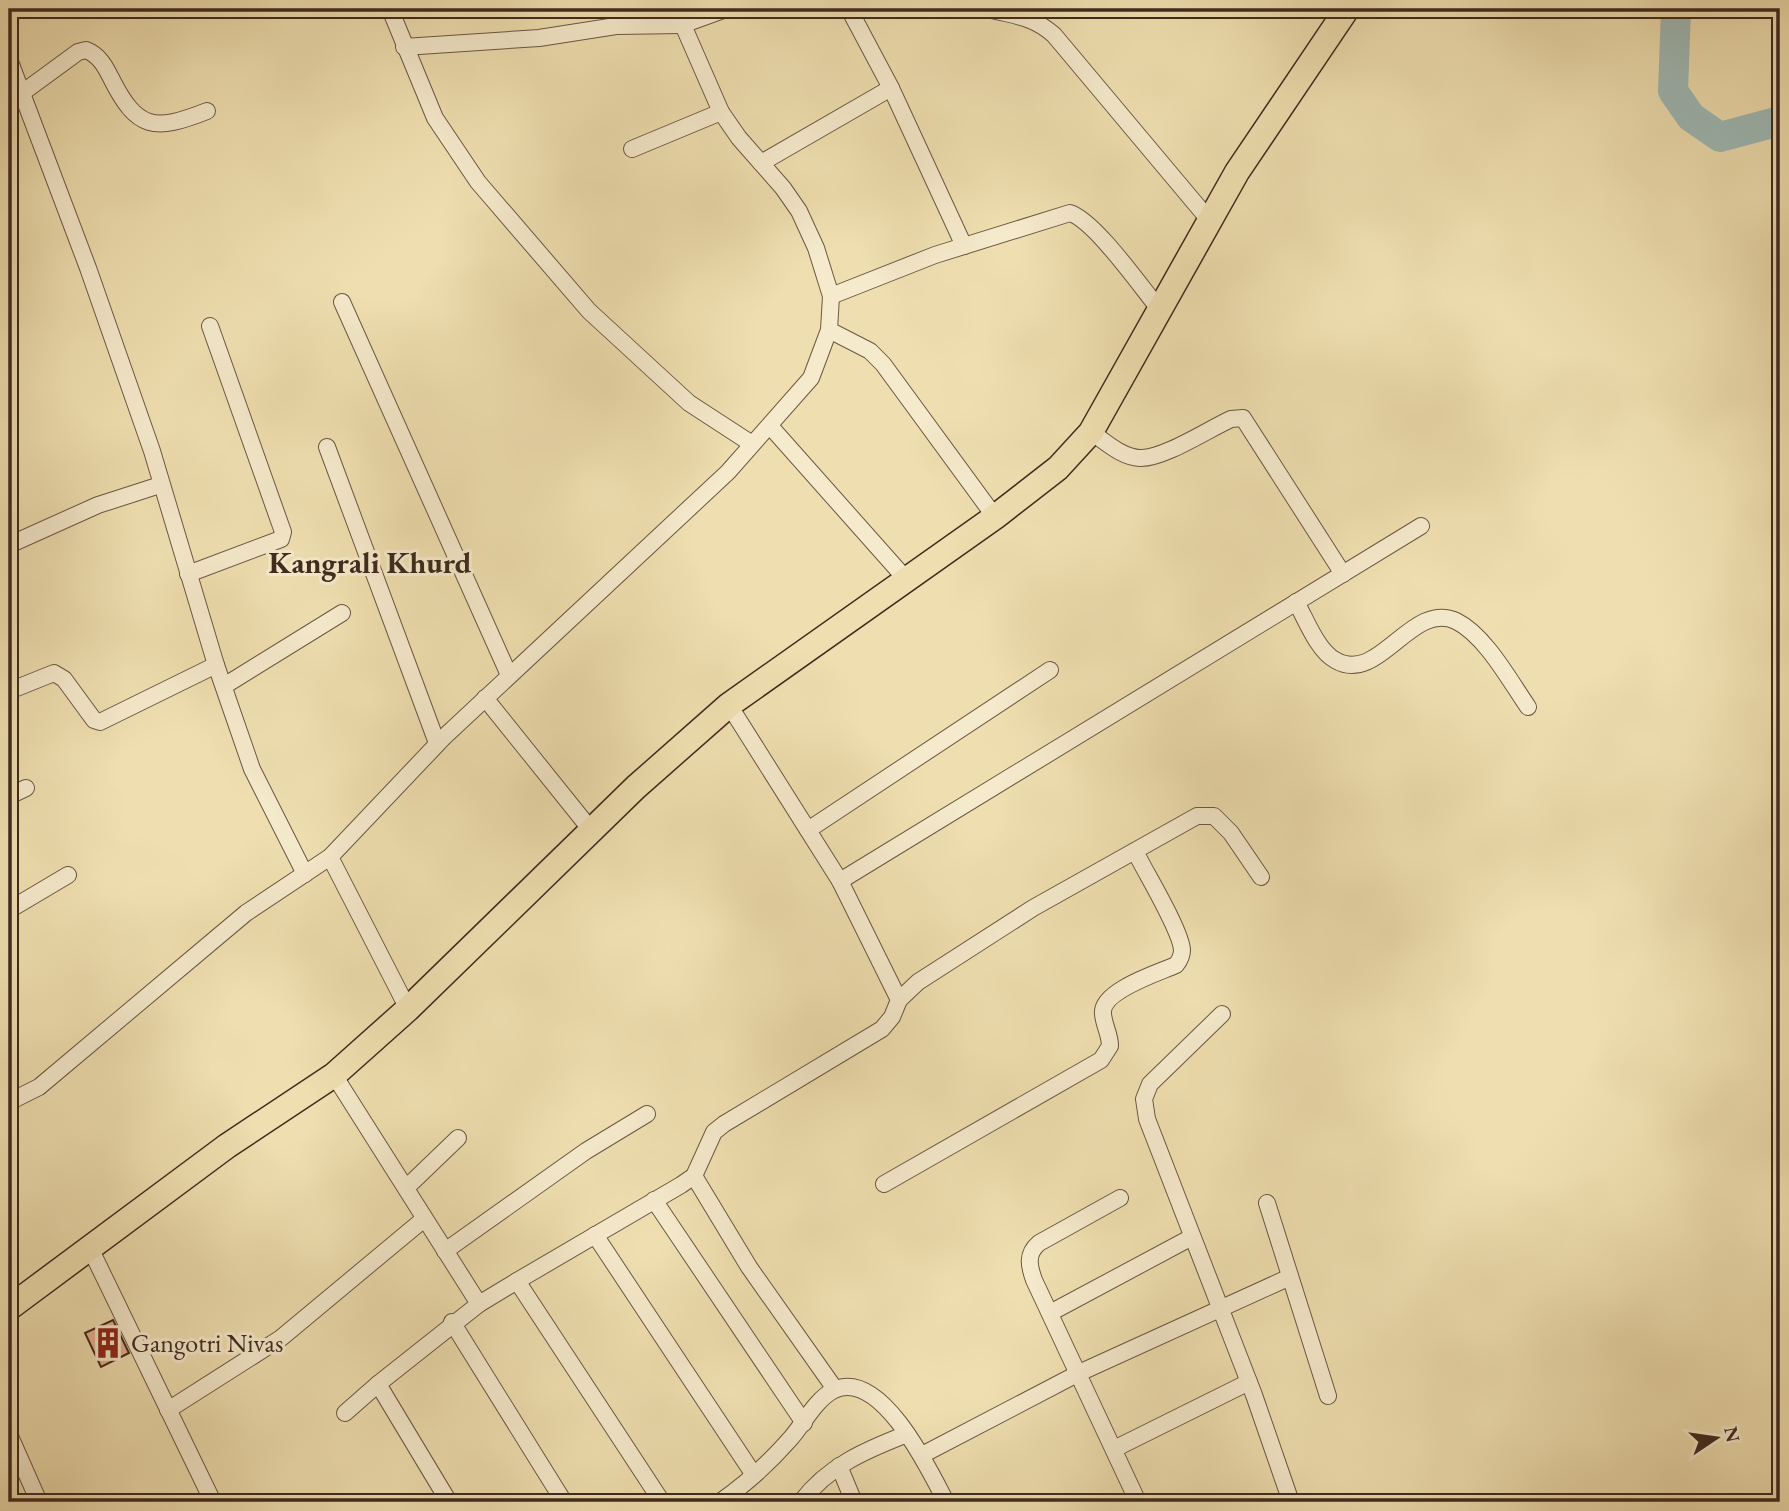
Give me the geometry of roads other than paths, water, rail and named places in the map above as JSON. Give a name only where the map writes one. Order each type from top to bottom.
[{"type":"main road","points":[[9,1308],[227,1146],[334,1075],[408,1009],[591,831],[729,705],[905,578],[995,517],[1058,468],[1091,432],[1237,172],[1347,9]]},
{"type":"street","points":[[390,9],[435,118],[478,182],[589,312],[689,403],[752,444]]},
{"type":"street","points":[[9,1102],[39,1087],[246,914],[330,857],[438,743],[668,530],[770,426],[811,378],[829,330],[831,296],[816,248],[799,211],[721,112],[676,9]]},
{"type":"street","points":[[404,47],[538,38],[616,26],[682,25],[726,9]]},
{"type":"street","points":[[849,9],[891,88],[964,246]]},
{"type":"street","points":[[989,9],[1025,16],[1041,23],[1054,35],[1210,221]]},
{"type":"street","points":[[22,93],[78,52],[86,50],[99,58],[125,106],[144,121],[174,124],[207,111]]},
{"type":"street","points":[[9,59],[88,268],[152,451],[216,665],[252,769],[305,874]]},
{"type":"street","points":[[761,163],[891,88]]},
{"type":"street","points":[[632,149],[721,112]]},
{"type":"street","points":[[831,296],[964,246],[1070,214],[1078,216],[1098,235],[1160,310]]},
{"type":"street","points":[[342,302],[509,675]]},
{"type":"street","points":[[188,574],[268,546],[281,539],[283,532],[210,326]]},
{"type":"street","points":[[829,330],[870,351],[883,363],[995,517]]},
{"type":"street","points":[[1091,432],[1121,453],[1140,458],[1157,454],[1231,419],[1243,418],[1343,574]]},
{"type":"street","points":[[770,426],[905,578]]},
{"type":"street","points":[[327,447],[438,743]]},
{"type":"street","points":[[9,545],[98,505],[160,485]]},
{"type":"street","points":[[840,881],[1421,526]]},
{"type":"street","points":[[1296,602],[1323,649],[1334,660],[1345,664],[1357,664],[1373,658],[1431,619],[1457,621],[1493,656],[1528,707]]},
{"type":"street","points":[[224,686],[342,613]]},
{"type":"street","points":[[9,691],[54,673],[64,679],[94,720],[100,722],[216,665]]},
{"type":"street","points":[[808,830],[1050,670]]},
{"type":"street","points":[[485,698],[591,831]]},
{"type":"street","points":[[729,705],[840,881],[899,1000]]},
{"type":"street","points":[[9,796],[26,788]]},
{"type":"street","points":[[345,1413],[452,1322],[478,1304],[694,1176],[714,1132],[881,1029],[892,1017],[899,1000],[918,982],[1033,908],[1197,816],[1214,816],[1261,877]]},
{"type":"street","points":[[884,1184],[1101,1060],[1110,1046],[1103,1015],[1106,1000],[1117,992],[1176,965],[1180,960],[1182,953],[1176,931],[1135,850]]},
{"type":"street","points":[[330,857],[408,1009]]},
{"type":"street","points":[[9,910],[68,875]]},
{"type":"street","points":[[1222,1014],[1150,1084],[1144,1099],[1147,1119],[1249,1382],[1291,1502]]},
{"type":"street","points":[[334,1075],[478,1304]]},
{"type":"street","points":[[445,1251],[586,1151],[647,1114]]},
{"type":"street","points":[[406,1188],[458,1138]]},
{"type":"street","points":[[694,1176],[749,1267],[835,1389]]},
{"type":"street","points":[[1120,1198],[1032,1249],[1029,1267],[1138,1502]]},
{"type":"street","points":[[654,1200],[804,1423]]},
{"type":"street","points":[[1267,1203],[1328,1396]]},
{"type":"street","points":[[168,1410],[281,1338],[424,1219]]},
{"type":"street","points":[[595,1235],[754,1475]]},
{"type":"street","points":[[1050,1313],[1192,1237]]},
{"type":"street","points":[[90,1248],[213,1502]]},
{"type":"street","points":[[922,1455],[1079,1373],[1290,1277]]},
{"type":"street","points":[[517,1281],[662,1502]]},
{"type":"street","points":[[452,1322],[564,1502]]},
{"type":"street","points":[[1114,1449],[1249,1382]]},
{"type":"street","points":[[378,1384],[449,1502]]},
{"type":"street","points":[[720,1502],[754,1475],[804,1423],[824,1397],[835,1389],[849,1387],[874,1397],[907,1434],[922,1455],[946,1502]]},
{"type":"street","points":[[9,1434],[39,1502]]},
{"type":"street","points":[[801,1502],[813,1486],[839,1466],[865,1451],[907,1434]]},
{"type":"street","points":[[839,1466],[854,1502]]},
{"type":"waterway","points":[[1676,9],[1673,91],[1691,117],[1720,137],[1780,121]]},
{"type":"place","name":"Gangotri Nivas","points":[[108,1343]]},
{"type":"district","name":"Kangrali Khurd","points":[[370,563]]}]
